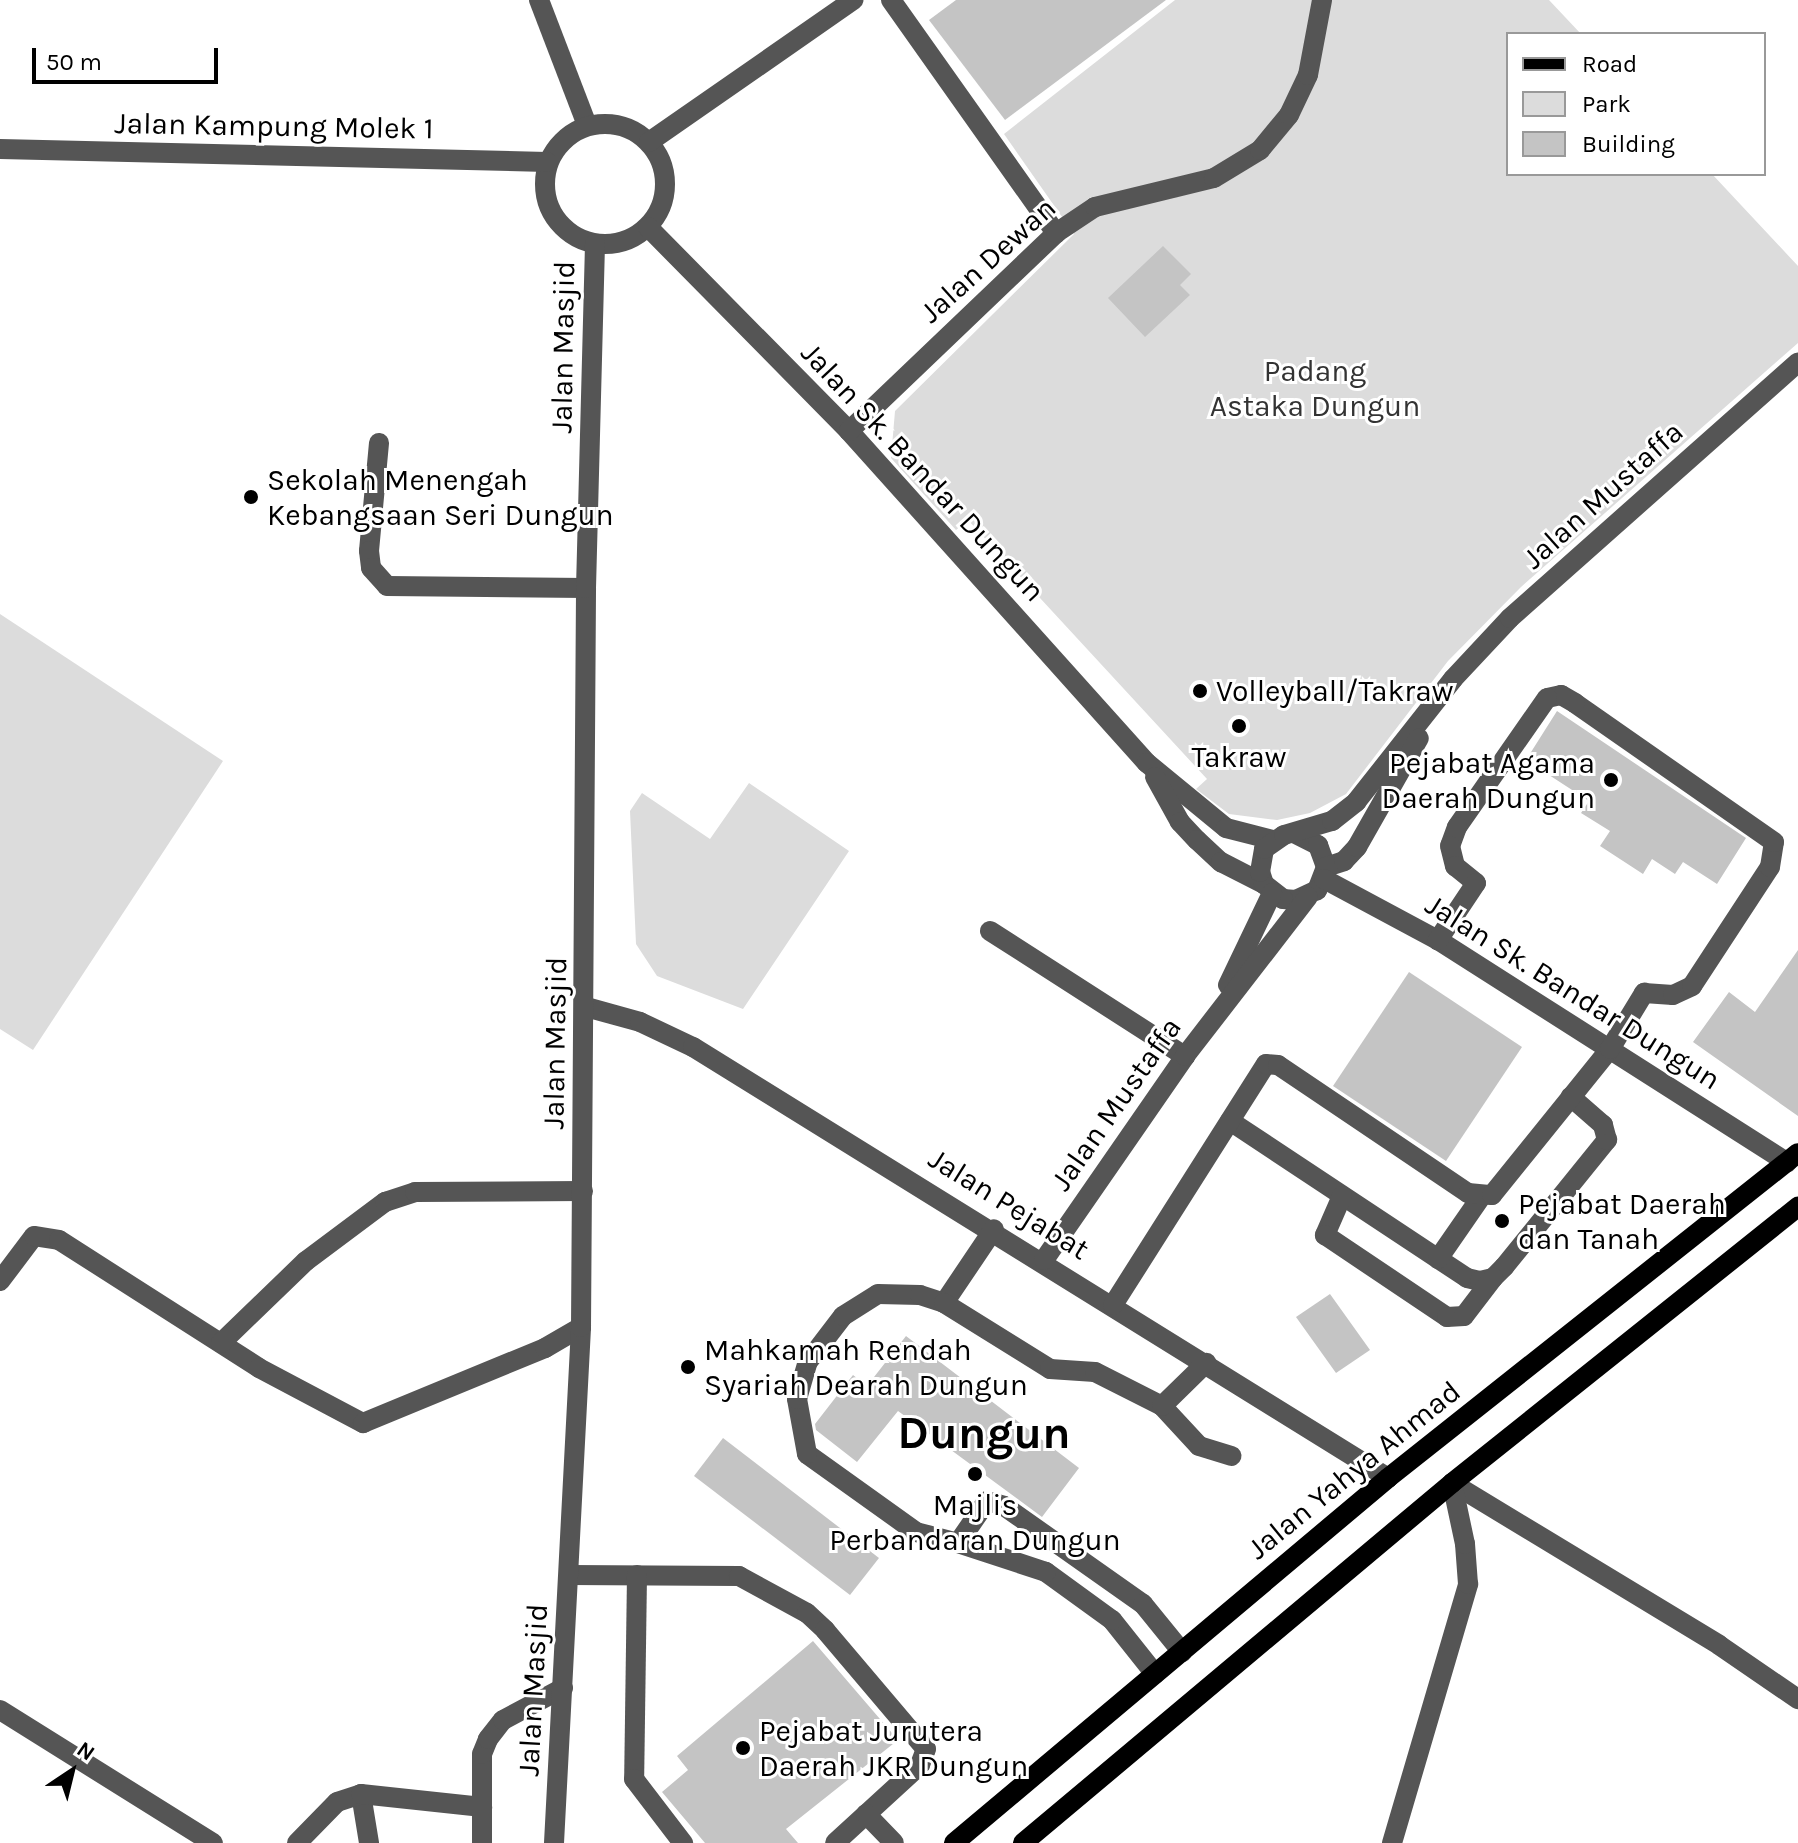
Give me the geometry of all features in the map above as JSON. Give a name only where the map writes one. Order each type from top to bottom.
[{"type":"main road","name":"Jalan Yahya Ahmad","points":[[954,1843],[1388,1478],[1793,1157]]},
{"type":"main road","points":[[1023,1843],[1452,1483],[1798,1207]]},
{"type":"street","points":[[539,0],[587,125]]},
{"type":"street","points":[[649,142],[853,0]]},
{"type":"street","points":[[891,0],[1056,233]]},
{"type":"street","name":"Jalan Dewan","points":[[849,431],[1056,233],[1095,207],[1214,178],[1260,150],[1289,115],[1308,75],[1322,0]]},
{"type":"street","points":[[609,123],[631,129],[649,142],[662,162],[666,185],[661,208],[648,227],[614,244],[595,244],[570,234],[552,215],[543,189],[547,162],[562,139],[587,125],[609,123]]},
{"type":"street","name":"Jalan Kampung Molek 1","points":[[0,149],[547,162]]},
{"type":"street","name":"Jalan Sk. Bandar Dungun","points":[[648,227],[849,431],[1147,763],[1226,828],[1273,840]]},
{"type":"street","name":"Jalan Masjid","points":[[554,1843],[581,1327],[586,1007],[586,588],[595,244]]},
{"type":"street","name":"Jalan Mustaffa","points":[[1296,834],[1332,821],[1356,802],[1453,679],[1510,618],[1798,362]]},
{"type":"street","points":[[379,443],[369,551],[371,568],[387,586],[586,588]]},
{"type":"street","name":"Jalan Mustaffa","points":[[1325,873],[1344,861],[1357,847],[1453,679]]},
{"type":"street","points":[[1438,940],[1476,883],[1455,866],[1450,846],[1457,827],[1547,698],[1561,695],[1575,703],[1766,833],[1776,855],[1692,986],[1673,995],[1644,993],[1610,1049],[1499,1188],[1481,1197],[1438,1259]]},
{"type":"street","name":"Jalan Sk. Bandar Dungun","points":[[1147,763],[1180,822],[1197,840],[1221,862],[1268,889]]},
{"type":"street","points":[[1296,834],[1318,845],[1325,873],[1308,897],[1296,900],[1268,889],[1260,860],[1273,840],[1296,834]]},
{"type":"street","name":"Jalan Sk. Bandar Dungun","points":[[1325,873],[1610,1049],[1793,1157]]},
{"type":"street","name":"Jalan Mustaffa","points":[[1211,1021],[1268,889]]},
{"type":"street","name":"Jalan Mustaffa","points":[[1044,1260],[1185,1056],[1308,897]]},
{"type":"street","points":[[990,931],[1185,1056]]},
{"type":"street","name":"Jalan Pejabat","points":[[586,1007],[666,1032],[994,1229],[1388,1478]]},
{"type":"street","points":[[1113,1305],[1266,1064],[1278,1065],[1481,1197]]},
{"type":"street","points":[[1342,1196],[1325,1235],[1447,1317],[1464,1316],[1607,1140],[1603,1125],[1571,1097]]},
{"type":"street","points":[[1230,1121],[1467,1278],[1493,1278]]},
{"type":"street","points":[[221,1343],[306,1261],[385,1202],[415,1192],[583,1191]]},
{"type":"street","points":[[944,1303],[994,1229]]},
{"type":"street","points":[[0,1281],[25,1243],[45,1235],[342,1416],[363,1423],[545,1348],[581,1327]]},
{"type":"street","points":[[1155,1674],[1112,1620],[1032,1567],[916,1532],[807,1454],[797,1399],[807,1363],[843,1316],[878,1294],[920,1295],[944,1303],[1050,1369],[1095,1372],[1162,1406],[1199,1446],[1232,1456]]},
{"type":"street","points":[[1162,1406],[1206,1363]]},
{"type":"street","points":[[1452,1483],[1719,1645],[1798,1699]]},
{"type":"street","points":[[1392,1843],[1468,1584],[1452,1483]]},
{"type":"street","points":[[958,1543],[987,1501],[1004,1506],[1143,1604],[1182,1652]]},
{"type":"street","points":[[1032,1567],[1050,1538]]},
{"type":"street","points":[[569,1575],[739,1576],[807,1613],[825,1630],[926,1749],[920,1765],[835,1843]]},
{"type":"street","points":[[637,1575],[634,1779],[683,1843]]},
{"type":"street","points":[[475,1842],[482,1807],[482,1754],[488,1739],[503,1720],[563,1688]]},
{"type":"street","points":[[0,1710],[213,1843]]},
{"type":"street","points":[[297,1843],[337,1802],[361,1794],[482,1807]]},
{"type":"street","points":[[361,1794],[369,1843]]},
{"type":"street","points":[[866,1814],[894,1843]]},
{"type":"green space","name":"Padang Astaka Dungun","points":[[1175,0],[1549,0],[1579,32],[1506,32],[1506,176],[1714,176],[1798,266],[1798,343],[1521,587],[1448,661],[1346,794],[1310,813],[1277,820],[1229,814],[1196,789],[1207,779],[968,520],[956,530],[891,458],[895,411],[1074,234],[1004,134]]},
{"type":"green space","points":[[0,614],[223,761],[33,1050],[0,1029]]},
{"type":"green space","points":[[749,783],[849,851],[743,1009],[657,976],[636,944],[630,811],[642,793],[710,839]]},
{"type":"building","points":[[956,0],[1166,0],[1005,120],[929,20]]},
{"type":"building","points":[[1163,246],[1191,274],[1180,285],[1190,295],[1145,337],[1108,298]]},
{"type":"building","name":"Pejabat Agama Daerah Dungun","points":[[1557,711],[1746,838],[1717,884],[1683,862],[1675,874],[1652,859],[1643,874],[1600,846],[1610,831],[1581,813],[1589,801],[1526,760]]},
{"type":"building","points":[[1798,950],[1798,1116],[1693,1042],[1729,992],[1755,1012]]},
{"type":"building","points":[[1409,972],[1522,1047],[1446,1161],[1333,1086]]},
{"type":"building","points":[[1330,1294],[1370,1350],[1336,1373],[1296,1317]]},
{"type":"building","points":[[906,1336],[1079,1468],[1042,1517],[898,1411],[857,1462],[816,1430],[815,1424],[853,1375],[867,1386]]},
{"type":"building","points":[[723,1438],[879,1558],[850,1595],[694,1476]]},
{"type":"building","name":"Pejabat Jurutera Daerah JKR Dungun","points":[[813,1641],[898,1740],[786,1829],[798,1843],[705,1843],[662,1792],[688,1770],[677,1756]]},
{"type":"place","name":"Sekolah Menengah Kebangsaan Seri Dungun","points":[[251,497]]},
{"type":"place","name":"Volleyball/Takraw","points":[[1200,691]]},
{"type":"place","name":"Takraw","points":[[1239,726]]},
{"type":"place","name":"Pejabat Agama Daerah Dungun","points":[[1611,780]]},
{"type":"place","name":"Pejabat Daerah dan Tanah","points":[[1502,1221]]},
{"type":"place","name":"Mahkamah Rendah Syariah Dearah Dungun","points":[[688,1367]]},
{"type":"place","name":"Majlis Perbandaran Dungun","points":[[975,1474]]},
{"type":"place","name":"Pejabat Jurutera Daerah JKR Dungun","points":[[743,1748]]},
{"type":"district","name":"Dungun","points":[[984,1433]]}]
